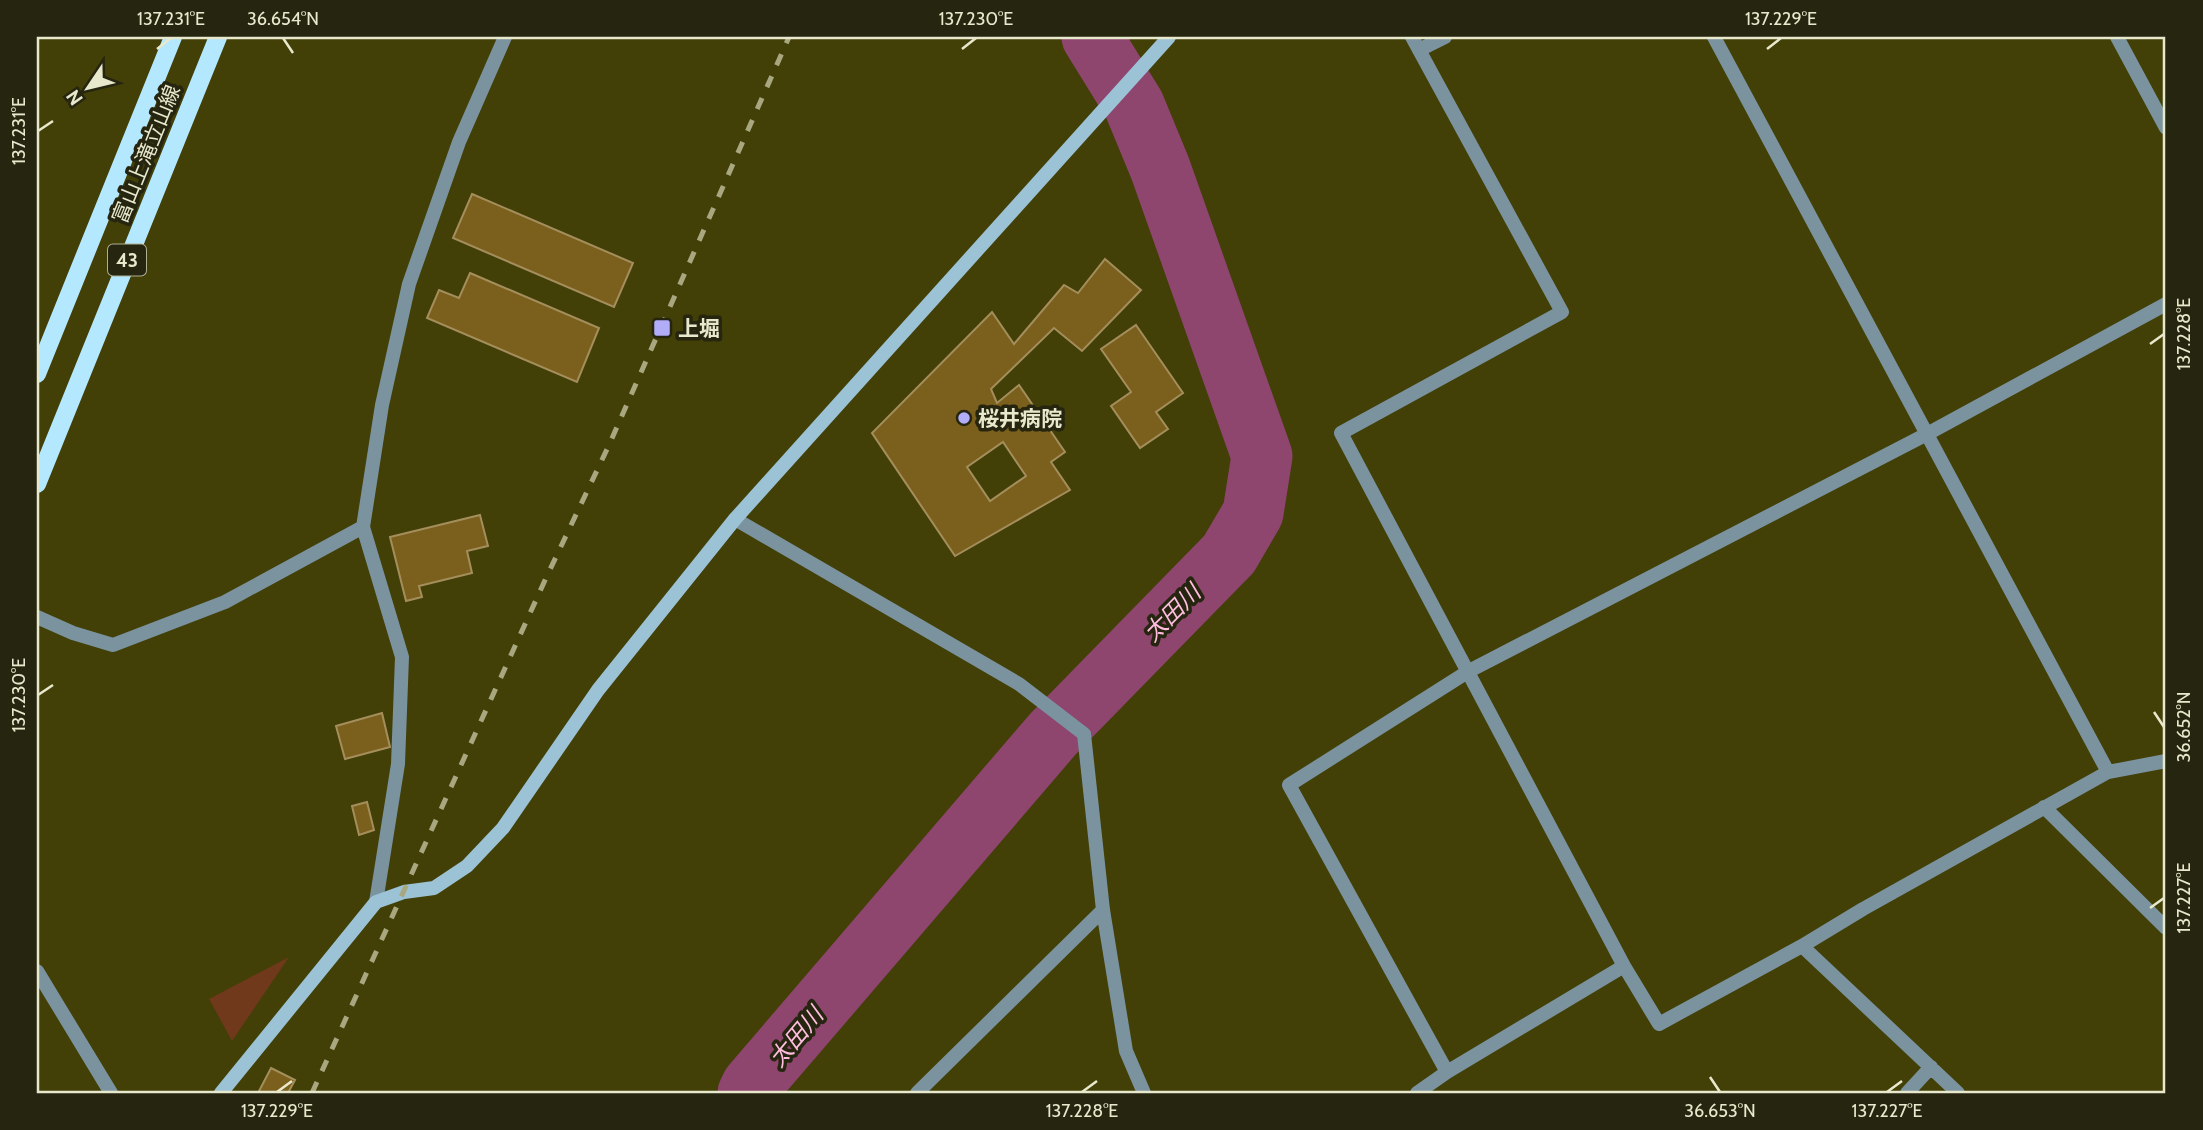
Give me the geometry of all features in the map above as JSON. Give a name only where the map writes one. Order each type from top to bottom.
[{"type":"main road","name":"富山上滝立山線","points":[[37,374],[173,37]]},
{"type":"main road","name":"富山上滝立山線","points":[[37,484],[218,37]]},
{"type":"street","points":[[221,1093],[376,902],[398,764],[402,657],[363,527],[382,405],[409,284],[459,142],[505,37]]},
{"type":"street","points":[[376,902],[404,892],[434,888],[467,866],[503,828],[598,690],[735,519],[1169,37]]},
{"type":"street","points":[[1412,37],[1562,312],[1341,433],[1624,966],[1659,1024],[2108,772],[2166,761]]},
{"type":"street","points":[[1419,50],[1444,37]]},
{"type":"street","points":[[1714,37],[2108,772]]},
{"type":"street","points":[[2117,37],[2166,128]]},
{"type":"street","points":[[1447,1072],[1289,785],[1469,671],[1927,434],[2166,304]]},
{"type":"street","points":[[735,519],[1019,684],[1084,734],[1103,909],[1126,1051],[1144,1093]]},
{"type":"street","points":[[37,617],[73,633],[113,645],[225,602],[363,527]]},
{"type":"street","points":[[2044,807],[2166,928]]},
{"type":"street","points":[[917,1093],[1103,909]]},
{"type":"street","points":[[1802,946],[1958,1093]]},
{"type":"street","points":[[1417,1093],[1447,1072],[1624,966]]},
{"type":"street","points":[[37,971],[111,1093]]},
{"type":"street","points":[[1907,1093],[1931,1067]]},
{"type":"shaded area","points":[[289,957],[232,1041],[209,999]]},
{"type":"building","points":[[472,194],[633,263],[614,307],[453,238]]},
{"type":"building","name":"桜井病院","points":[[1105,259],[1141,290],[1082,351],[1054,328],[991,389],[997,403],[1019,385],[1065,452],[1051,462],[1070,490],[955,556],[872,433],[992,312],[1014,344],[1064,285],[1078,293]],"holes":[[[1003,442],[1026,476],[990,501],[967,467]]]},
{"type":"building","points":[[470,273],[599,328],[577,382],[427,318],[439,290],[459,298]]},
{"type":"building","points":[[1136,325],[1183,393],[1156,412],[1168,429],[1140,448],[1111,406],[1131,392],[1101,349]]},
{"type":"building","points":[[480,515],[488,546],[467,551],[472,573],[419,586],[422,597],[406,601],[390,537]]},
{"type":"building","points":[[382,713],[390,747],[345,759],[336,726]]},
{"type":"building","points":[[367,802],[374,830],[359,835],[352,806]]},
{"type":"building","points":[[271,1068],[295,1080],[288,1093],[258,1093]]},
{"type":"waterway","name":"太田川","points":[[748,1093],[752,1085],[1053,734],[1229,554],[1253,513],[1262,456],[1160,168],[1134,105],[1092,37]]},
{"type":"railway","points":[[312,1093],[609,445],[789,37]]},
{"type":"place","name":"上堀","points":[[662,328]]},
{"type":"place","name":"桜井病院","points":[[964,418]]}]
